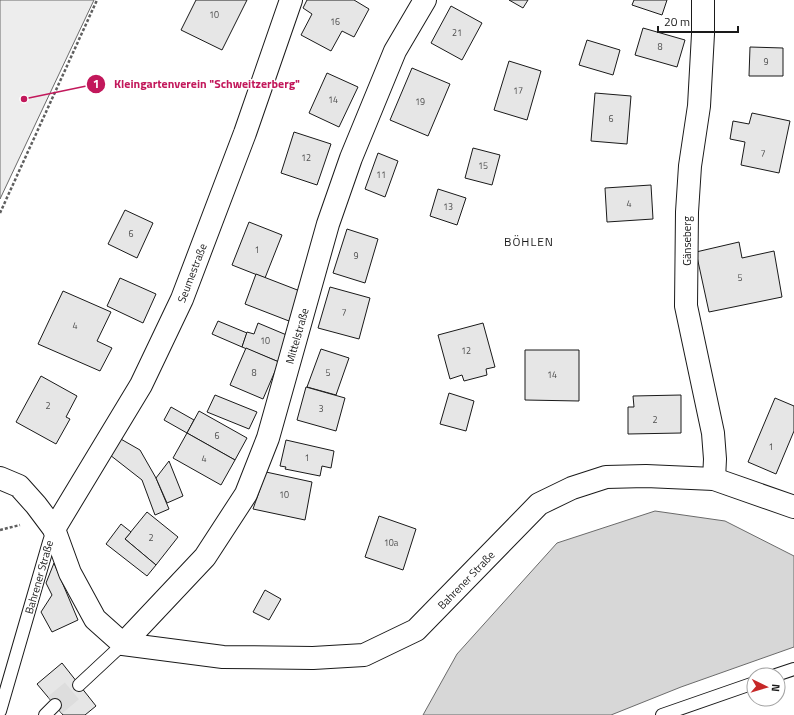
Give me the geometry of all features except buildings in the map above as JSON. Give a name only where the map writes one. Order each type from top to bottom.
[{"type":"street","name":"Seumestraße","points":[[54,529],[141,385],[182,299],[245,133],[291,0]]},
{"type":"street","name":"Mittelstraße","points":[[123,644],[204,557],[246,494],[268,438],[328,224],[351,158],[395,51],[425,0]]},
{"type":"street","name":"Gänseberg","points":[[703,0],[704,34],[699,106],[690,166],[687,212],[686,306],[713,433],[715,459],[714,479]]},
{"type":"street","name":"Bahrener Straße","points":[[54,529],[70,573],[95,619],[123,644],[223,657],[313,658],[364,655],[416,630],[539,504],[572,488],[606,477],[646,476],[714,479],[794,507]]},
{"type":"street","points":[[0,478],[19,486],[54,529]]},
{"type":"lane","name":"Bahrener Straße","points":[[0,711],[54,529]]},
{"type":"lane","points":[[79,685],[123,644]]},
{"type":"lane","points":[[662,715],[746,686]]},
{"type":"lane","points":[[45,715],[55,706]]},
{"type":"path","points":[[0,213],[97,0]]},
{"type":"shaded area","points":[[0,0],[94,0],[0,199]]},
{"type":"shaded area","points":[[655,511],[725,521],[794,556],[794,647],[681,687],[611,715],[423,715],[457,654],[557,543]]},
{"type":"tunnel","points":[[55,705],[79,685]]},
{"type":"place","name":"Kleingartenverein \"Schweitzerberg\"","points":[[24,99]]},
{"type":"district","name":"BÖHLEN","points":[[529,242]]}]
